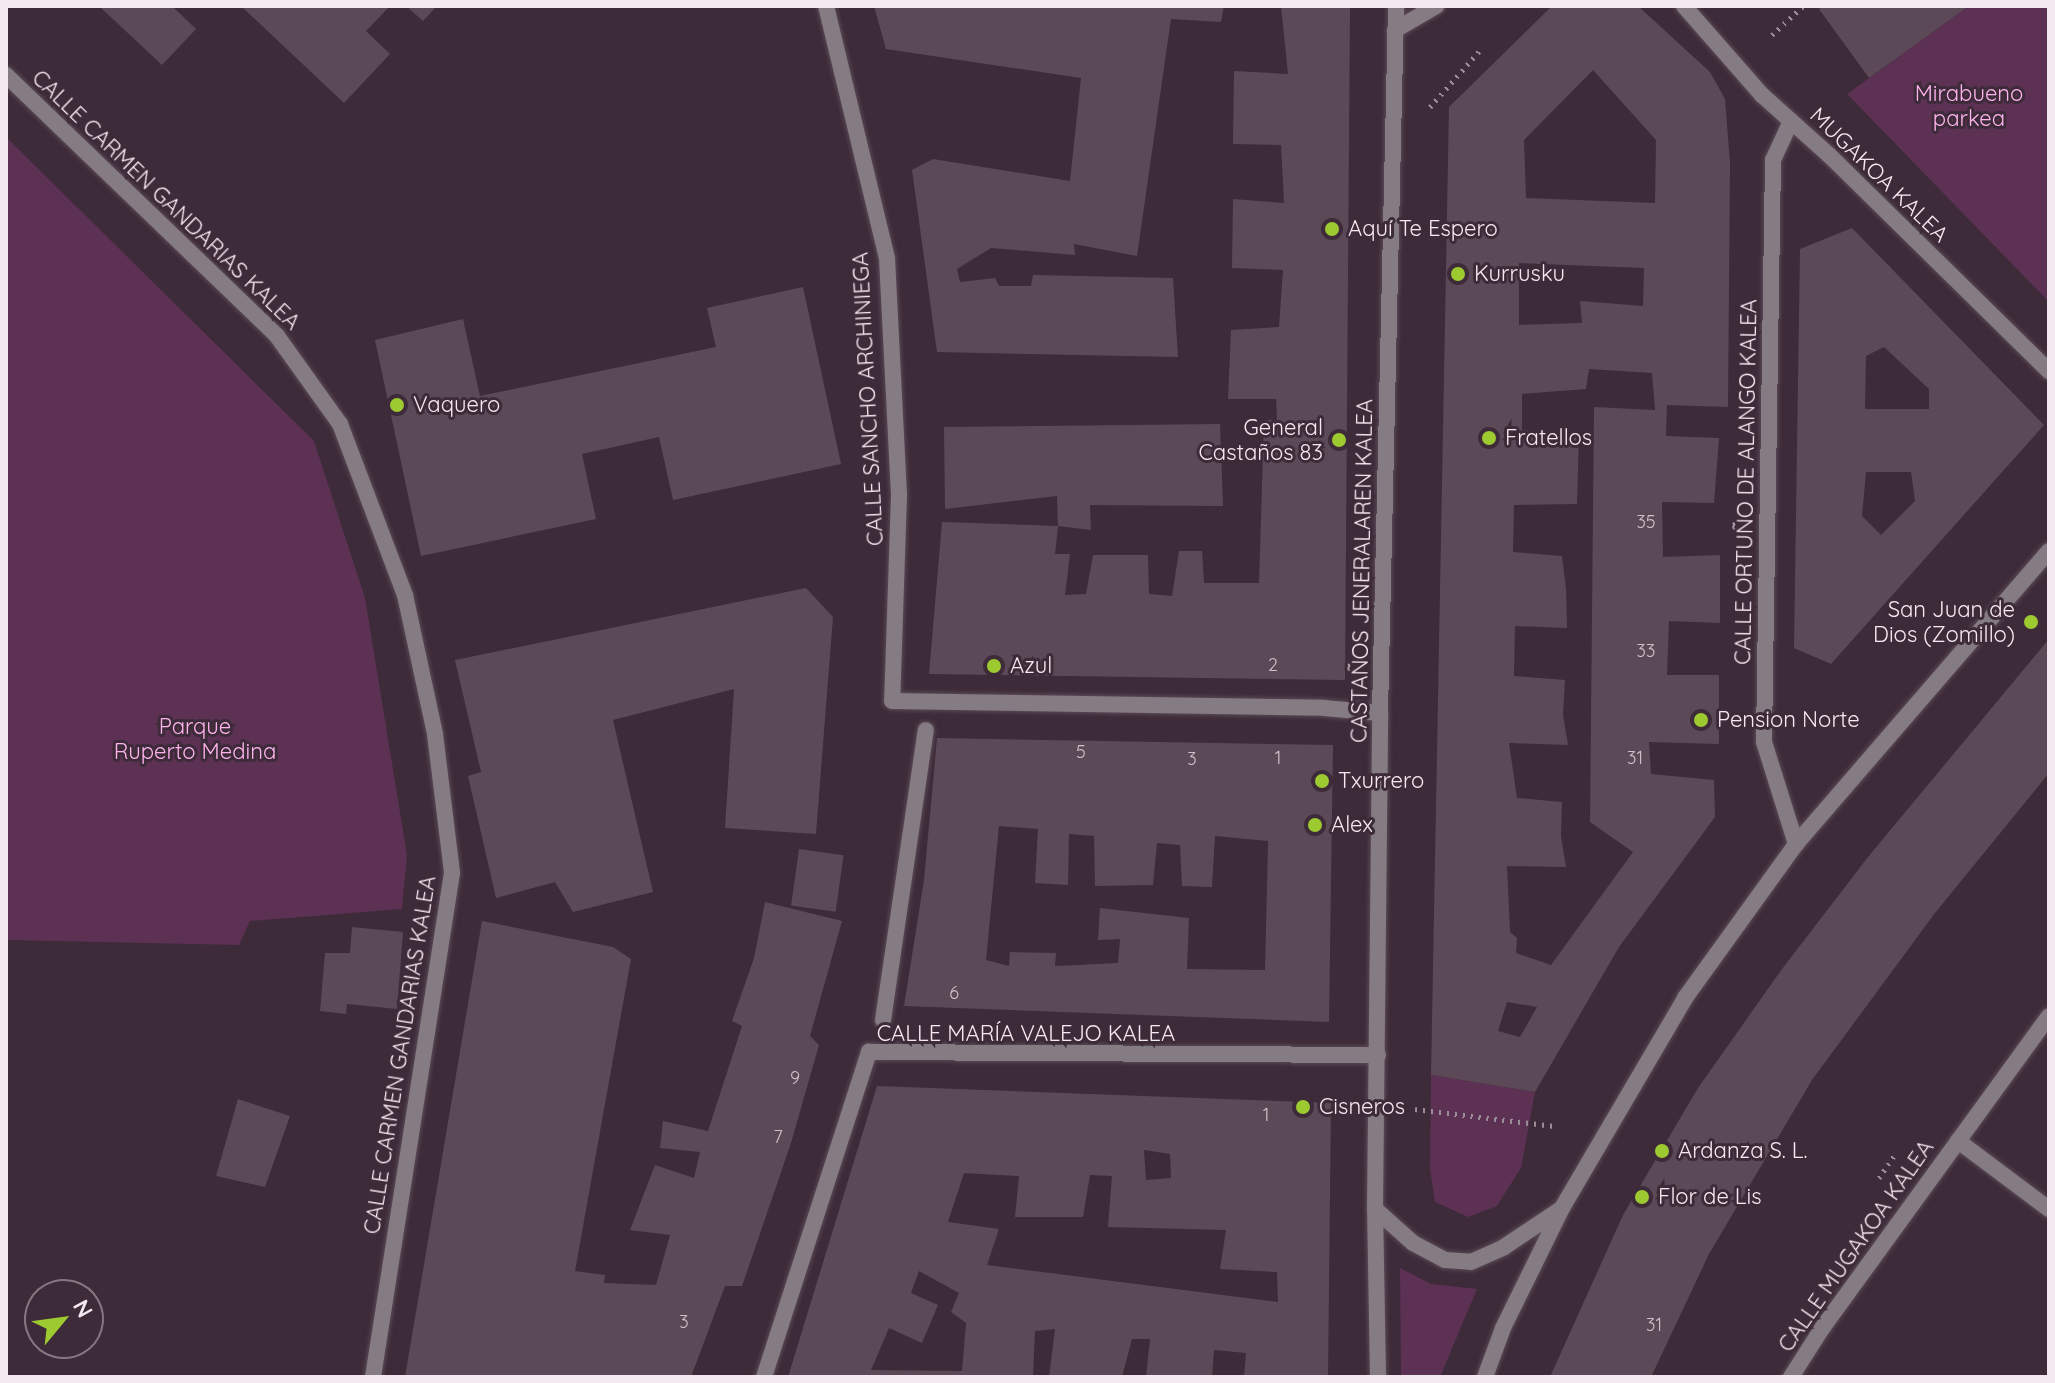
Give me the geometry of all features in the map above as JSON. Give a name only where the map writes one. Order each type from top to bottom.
[{"type":"street","name":"CALLE SANCHO ARCHINIEGA","points":[[826,6],[887,258],[899,495],[892,701],[1309,708],[1380,713]]},
{"type":"street","name":"CASTAÑOS JENERALAREN KALEA","points":[[1378,1377],[1375,1209],[1380,713],[1396,6]]},
{"type":"street","points":[[1395,30],[1436,6]]},
{"type":"street","name":"MUGAKOA KALEA","points":[[1684,6],[1762,95],[2049,371]]},
{"type":"street","name":"CALLE CARMEN GANDARIAS KALEA","points":[[6,75],[277,336],[340,424],[405,595],[435,734],[452,873],[373,1377]]},
{"type":"street","name":"CALLE ORTUÑO DE ALANGO KALEA","points":[[1791,121],[1773,160],[1764,742],[1796,844]]},
{"type":"street","points":[[1485,1377],[1503,1328],[1562,1208],[1685,998],[1796,844],[2049,551]]},
{"type":"street","points":[[883,1020],[926,730]]},
{"type":"street","name":"CALLE MUGAKOA KALEA","points":[[1791,1377],[1823,1327],[2049,1016]]},
{"type":"street","name":"CALLE MARÍA VALEJO KALEA","points":[[764,1377],[869,1052],[1378,1055]]},
{"type":"street","name":"CALLE MUGAKOA KALEA","points":[[1958,1141],[2049,1209]]},
{"type":"street","points":[[1375,1209],[1413,1243],[1445,1260],[1471,1262],[1504,1247],[1562,1208]]},
{"type":"path","points":[[1772,35],[1803,6]]},
{"type":"path","points":[[1428,110],[1482,48]]},
{"type":"path","points":[[1415,1109],[1554,1126]]},
{"type":"path","points":[[1879,1178],[1896,1153]]},
{"type":"green space","name":"Mirabueno parkea","points":[[1969,6],[2049,6],[2049,302],[1847,94]]},
{"type":"green space","name":"Parque Ruperto Medina","points":[[6,137],[314,441],[365,598],[407,855],[402,909],[250,921],[239,945],[6,940]]},
{"type":"green space","points":[[1431,1075],[1535,1092],[1521,1168],[1497,1206],[1468,1217],[1435,1202],[1430,1169]]},
{"type":"green space","points":[[1400,1268],[1431,1284],[1477,1289],[1440,1377],[1401,1377]]},
{"type":"building","points":[[99,6],[172,6],[196,29],[162,65]]},
{"type":"building","points":[[241,6],[390,6],[366,31],[390,54],[344,103]]},
{"type":"building","points":[[406,6],[437,6],[423,21]]},
{"type":"building","points":[[874,6],[1224,6],[1221,22],[1171,19],[1137,256],[1074,244],[1075,255],[991,248],[957,269],[960,282],[995,278],[999,286],[1031,286],[1033,275],[1173,278],[1178,357],[937,352],[912,170],[933,159],[1070,181],[1081,78],[886,49]]},
{"type":"building","points":[[1281,6],[1350,6],[1345,680],[929,674],[942,522],[1058,526],[1055,554],[1070,554],[1065,595],[1086,594],[1093,555],[1148,555],[1149,594],[1172,596],[1179,551],[1202,551],[1204,583],[1259,583],[1264,420],[1277,420],[1276,399],[1228,399],[1231,330],[1279,327],[1283,270],[1232,268],[1233,199],[1284,203],[1281,145],[1233,144],[1234,71],[1288,74]]},
{"type":"building","points":[[1552,6],[1638,6],[1710,72],[1725,99],[1730,163],[1728,407],[1667,405],[1666,436],[1719,438],[1714,503],[1662,502],[1663,557],[1720,555],[1720,623],[1669,621],[1667,675],[1719,675],[1719,744],[1649,742],[1651,774],[1714,780],[1715,817],[1619,947],[1535,1092],[1431,1075],[1449,107]],"holes":[[[1593,70],[1656,140],[1655,203],[1526,198],[1524,140]],[[1519,263],[1644,268],[1643,306],[1580,301],[1582,323],[1519,325]],[[1589,369],[1652,373],[1655,410],[1594,407],[1590,822],[1633,852],[1551,965],[1516,953],[1517,938],[1510,932],[1507,866],[1566,867],[1561,836],[1562,802],[1517,798],[1509,743],[1568,745],[1563,715],[1565,680],[1514,676],[1515,626],[1567,628],[1566,589],[1562,556],[1513,552],[1514,505],[1577,504],[1579,435],[1522,430],[1522,394],[1586,389]],[[1507,1002],[1537,1007],[1520,1037],[1498,1031]]]},
{"type":"building","points":[[1823,6],[1969,6],[1869,78],[1819,9]]},
{"type":"building","points":[[1852,228],[2044,425],[1831,664],[1794,648],[1800,249]],"holes":[[[1884,347],[1929,389],[1929,409],[1865,409],[1866,356]],[[1866,472],[1911,472],[1915,501],[1881,535],[1862,516]]]},
{"type":"building","points":[[803,287],[841,464],[673,500],[659,437],[582,454],[596,519],[421,556],[375,340],[463,319],[480,396],[716,347],[707,308]]},
{"type":"building","points":[[1220,424],[1223,506],[1090,505],[1091,530],[1058,526],[1057,496],[945,509],[944,427]]},
{"type":"building","points":[[806,588],[833,617],[816,834],[725,828],[734,689],[613,720],[653,892],[573,912],[555,882],[496,898],[468,776],[481,772],[455,660]]},
{"type":"building","points":[[2049,639],[2049,773],[1935,913],[1812,1080],[1709,1254],[1651,1377],[1550,1377],[1623,1215],[1698,1088],[1782,969],[1868,857]]},
{"type":"building","points":[[937,738],[1333,745],[1329,1022],[904,1006],[924,880]],"holes":[[[999,826],[1038,829],[1035,883],[1068,885],[1069,834],[1094,836],[1095,886],[1153,885],[1157,843],[1180,845],[1182,886],[1212,887],[1215,836],[1268,841],[1265,970],[1187,969],[1189,918],[1100,908],[1098,940],[1120,939],[1118,963],[1055,966],[1056,953],[1010,952],[1009,966],[986,960]]]},
{"type":"building","points":[[799,849],[844,855],[836,912],[791,905]]},
{"type":"building","points":[[765,902],[842,921],[810,1036],[819,1045],[791,1143],[742,1286],[725,1286],[691,1377],[405,1377],[482,921],[613,947],[631,959],[575,1271],[605,1275],[604,1283],[656,1285],[670,1235],[630,1230],[655,1165],[694,1178],[700,1152],[660,1148],[663,1121],[708,1131],[742,1026],[732,1021],[754,958]]},
{"type":"building","points":[[352,927],[403,932],[397,1009],[347,1004],[346,1014],[320,1011],[325,953],[350,953]]},
{"type":"building","points":[[877,1086],[1331,1103],[1328,1377],[1244,1377],[1246,1353],[1214,1350],[1212,1377],[1146,1377],[1150,1339],[1132,1339],[1122,1377],[1049,1377],[1055,1329],[1035,1331],[1033,1377],[788,1377]],"holes":[[[1144,1150],[1170,1154],[1171,1178],[1146,1180]],[[964,1173],[1019,1176],[1015,1217],[1083,1217],[1090,1175],[1112,1176],[1108,1227],[1226,1230],[1220,1269],[1277,1272],[1278,1302],[987,1265],[999,1229],[948,1222]],[[919,1271],[959,1293],[951,1312],[966,1323],[962,1371],[871,1370],[889,1328],[922,1343],[938,1305],[911,1293]]]},
{"type":"building","points":[[238,1099],[290,1116],[265,1187],[216,1176]]},
{"type":"place","name":"Aquí Te Espero","points":[[1332,229]]},
{"type":"place","name":"Kurrusku","points":[[1458,274]]},
{"type":"place","name":"Vaquero","points":[[397,405]]},
{"type":"place","name":"Fratellos","points":[[1489,438]]},
{"type":"place","name":"General Castaños 83","points":[[1339,440]]},
{"type":"place","name":"San Juan de Dios (Zomillo)","points":[[2031,622]]},
{"type":"place","name":"Azul","points":[[994,666]]},
{"type":"place","name":"Pension Norte","points":[[1701,720]]},
{"type":"place","name":"Txurrero","points":[[1322,781]]},
{"type":"place","name":"Alex","points":[[1315,825]]},
{"type":"place","name":"Cisneros","points":[[1303,1107]]},
{"type":"place","name":"Ardanza S. L.","points":[[1662,1151]]},
{"type":"place","name":"Flor de Lis","points":[[1642,1197]]}]
